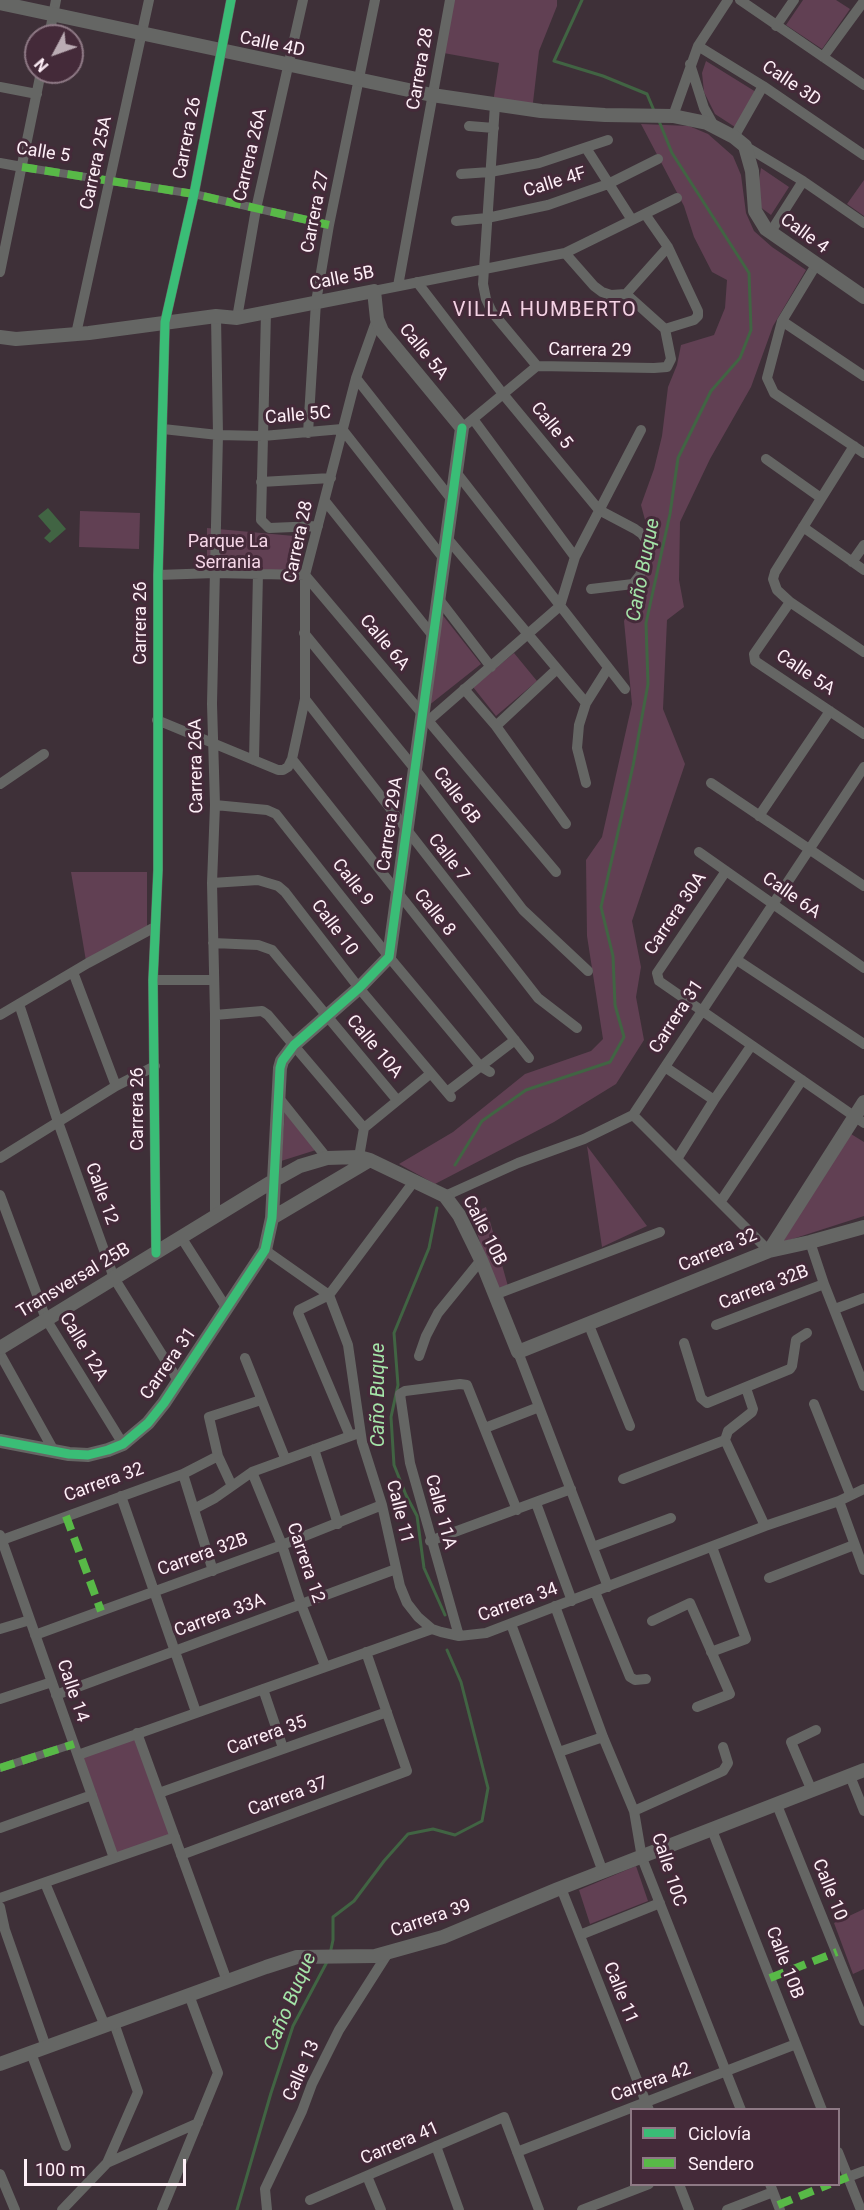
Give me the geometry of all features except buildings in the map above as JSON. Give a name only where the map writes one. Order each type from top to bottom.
[{"type":"street","name":"Carrera 25A","points":[[76,334],[149,0]]},
{"type":"street","name":"Carrera 26","points":[[156,1252],[153,980],[158,870],[158,575],[165,322],[194,194],[231,0]]},
{"type":"street","name":"Carrera 26A","points":[[237,318],[256,209],[303,0]]},
{"type":"street","name":"Carrera 27","points":[[308,433],[316,302],[329,225],[375,0]]},
{"type":"street","name":"Carrera 28","points":[[398,286],[450,0]]},
{"type":"street","points":[[728,0],[698,46],[670,116],[692,118],[714,126],[803,181],[864,223]]},
{"type":"street","points":[[740,0],[864,85]]},
{"type":"street","points":[[776,26],[794,0]]},
{"type":"street","points":[[823,57],[858,2]]},
{"type":"street","name":"Calle 4D","points":[[0,3],[55,7],[142,34],[432,95],[569,114],[670,116]]},
{"type":"street","points":[[51,24],[55,7]]},
{"type":"street","name":"Calle 3D","points":[[698,46],[763,86],[864,155]]},
{"type":"street","points":[[690,64],[704,108],[714,126]]},
{"type":"street","points":[[0,272],[2,251],[39,84]]},
{"type":"street","points":[[739,142],[763,86]]},
{"type":"street","points":[[0,87],[37,94]]},
{"type":"street","points":[[495,105],[483,269],[486,299],[492,312],[537,366]]},
{"type":"street","points":[[469,126],[494,128]]},
{"type":"street","points":[[461,174],[490,172],[539,163],[608,140]]},
{"type":"street","name":"Calle 4","points":[[739,142],[752,171],[754,211],[761,224],[770,233],[864,297]]},
{"type":"street","points":[[586,148],[632,220]]},
{"type":"street","name":"Calle 4F","points":[[456,221],[487,218],[548,205],[608,184],[658,159]]},
{"type":"street","name":"Calle 5","points":[[0,163],[194,194],[329,225]]},
{"type":"street","points":[[770,233],[803,181]]},
{"type":"street","name":"Calle 5B","points":[[0,337],[16,339],[76,334],[216,315],[237,318],[565,253],[677,198]]},
{"type":"street","points":[[626,294],[665,330],[694,320],[698,316],[698,311],[668,247],[645,214]]},
{"type":"street","points":[[565,253],[594,286],[611,295],[626,294],[668,247]]},
{"type":"street","points":[[816,265],[782,321],[767,378],[774,393],[859,449],[821,498],[775,572],[774,585],[790,602],[864,652]]},
{"type":"street","name":"Calle 5","points":[[417,282],[503,394],[599,510],[642,534],[647,541],[648,547],[637,581],[627,586],[591,589]]},
{"type":"street","name":"Calle 5A","points":[[374,291],[377,319],[382,330],[467,423],[576,557]]},
{"type":"street","points":[[266,312],[260,515],[264,525],[269,528],[318,526]]},
{"type":"street","name":"Carrera 26A","points":[[215,1216],[215,1015],[212,883],[215,805],[213,743],[218,435],[216,315]]},
{"type":"street","name":"Carrera 28","points":[[292,759],[304,699],[305,575],[356,378],[377,319]]},
{"type":"street","points":[[782,321],[864,376]]},
{"type":"street","name":"Carrera 29","points":[[467,423],[537,366],[654,369],[668,367],[671,359],[665,330]]},
{"type":"street","points":[[356,378],[452,500]]},
{"type":"street","name":"Carrera 29A","points":[[389,957],[415,770],[425,718],[433,636],[456,472],[467,423]]},
{"type":"street","name":"Calle 5C","points":[[163,429],[218,435],[263,436],[342,429],[444,559]]},
{"type":"street","points":[[425,718],[491,667],[560,606],[576,557],[641,430]]},
{"type":"street","points":[[766,459],[821,498]]},
{"type":"street","points":[[456,472],[625,689]]},
{"type":"street","points":[[261,482],[331,478]]},
{"type":"street","points":[[325,501],[433,636]]},
{"type":"street","points":[[803,527],[864,570]]},
{"type":"street","points":[[447,537],[586,703]]},
{"type":"street","points":[[852,562],[864,545]]},
{"type":"street","points":[[158,575],[215,573],[305,575]]},
{"type":"street","points":[[254,759],[258,573]]},
{"type":"street","name":"Calle 6A","points":[[305,575],[556,872]]},
{"type":"street","points":[[438,598],[491,667]]},
{"type":"street","name":"Calle 5A","points":[[790,602],[753,657],[864,734]]},
{"type":"street","name":"Calle 6B","points":[[304,633],[415,770],[523,910],[588,971]]},
{"type":"street","points":[[586,783],[577,748],[579,724],[586,703],[608,668]]},
{"type":"street","points":[[496,726],[557,669]]},
{"type":"street","points":[[464,688],[496,726],[566,824]]},
{"type":"street","name":"Calle 7","points":[[304,699],[538,998],[577,1028]]},
{"type":"street","points":[[759,816],[830,711]]},
{"type":"street","points":[[157,720],[278,770],[288,767],[292,759]]},
{"type":"street","points":[[0,784],[44,754]]},
{"type":"street","name":"Calle 8","points":[[292,759],[529,1058]]},
{"type":"street","name":"Carrera 31","points":[[633,1115],[864,767]]},
{"type":"street","points":[[711,783],[863,883]]},
{"type":"street","name":"Calle 9","points":[[215,805],[267,810],[276,814],[389,957],[480,1066],[490,1072]]},
{"type":"street","name":"Calle 6A","points":[[699,852],[864,968]]},
{"type":"street","name":"Carrera 30A","points":[[701,1011],[661,984],[657,973],[726,871]]},
{"type":"street","name":"Calle 10","points":[[212,883],[258,880],[278,886],[293,901],[359,988],[449,1095],[480,1066]]},
{"type":"street","points":[[0,1016],[73,972],[155,927]]},
{"type":"street","name":"Calle 10A","points":[[213,943],[267,947],[397,1100]]},
{"type":"street","points":[[273,1181],[279,1068],[285,1056],[389,957]]},
{"type":"street","points":[[737,960],[864,1044]]},
{"type":"street","points":[[73,972],[116,1086]]},
{"type":"street","points":[[153,980],[213,980]]},
{"type":"street","name":"Calle 12","points":[[19,1004],[58,1122],[114,1278],[179,1382]]},
{"type":"street","points":[[215,1015],[262,1011],[268,1015],[364,1128],[365,1158],[272,1218]]},
{"type":"street","points":[[701,1011],[859,1120]]},
{"type":"street","points":[[480,1066],[515,1040]]},
{"type":"street","points":[[677,1159],[751,1046]]},
{"type":"street","points":[[0,1158],[116,1086],[155,1066]]},
{"type":"street","points":[[665,1067],[714,1100]]},
{"type":"street","points":[[364,1128],[430,1074]]},
{"type":"street","points":[[721,1201],[802,1080]]},
{"type":"street","points":[[279,1098],[327,1158]]},
{"type":"street","name":"Carrera 32","points":[[519,1352],[769,1251],[859,1120],[864,1102]]},
{"type":"street","points":[[445,1196],[518,1163],[584,1139],[633,1115],[769,1251]]},
{"type":"street","name":"Transversal 25B","points":[[0,1348],[300,1166],[327,1158],[365,1158]]},
{"type":"street","name":"Calle 10B","points":[[365,1158],[416,1180],[445,1196],[459,1215],[481,1260],[519,1352],[608,1587]]},
{"type":"street","points":[[350,1436],[298,1313],[300,1307],[329,1295],[416,1180]]},
{"type":"street","name":"Carrera 31","points":[[0,1441],[88,1455],[123,1444],[148,1423],[179,1382],[265,1250],[272,1218],[273,1181]]},
{"type":"street","name":"Calle 12A","points":[[0,1195],[46,1319],[123,1444]]},
{"type":"street","name":"Carrera 32B","points":[[769,1251],[864,1227]]},
{"type":"street","points":[[494,1295],[660,1232]]},
{"type":"street","points":[[181,1237],[227,1309]]},
{"type":"street","points":[[810,1242],[864,1386]]},
{"type":"street","points":[[265,1250],[329,1295]]},
{"type":"street","points":[[419,1356],[438,1313],[481,1260]]},
{"type":"street","name":"Carrera 32B","points":[[717,1325],[824,1284]]},
{"type":"street","name":"Calle 11","points":[[329,1295],[348,1346],[362,1442],[382,1505],[400,1586],[407,1603],[432,1629]]},
{"type":"street","points":[[835,1309],[864,1298]]},
{"type":"street","points":[[588,1323],[630,1426]]},
{"type":"street","points":[[684,1343],[701,1398],[705,1403],[790,1369],[796,1340],[807,1333]]},
{"type":"street","points":[[0,1354],[54,1451]]},
{"type":"street","points":[[245,1358],[285,1458]]},
{"type":"street","name":"Calle 11A","points":[[459,1636],[430,1541],[410,1463],[400,1394],[405,1391],[467,1385],[485,1428]]},
{"type":"street","points":[[746,1388],[753,1408],[752,1412],[728,1431],[725,1440],[765,1526]]},
{"type":"street","points":[[232,1486],[218,1456],[209,1417],[261,1400]]},
{"type":"street","points":[[814,1404],[850,1494]]},
{"type":"street","points":[[517,1510],[485,1428],[539,1407]]},
{"type":"street","points":[[194,1509],[215,1498],[252,1472],[285,1458],[362,1433]]},
{"type":"street","points":[[623,1479],[725,1440]]},
{"type":"street","points":[[314,1449],[338,1524]]},
{"type":"street","name":"Carrera 32","points":[[1,1538],[183,1474],[218,1456]]},
{"type":"street","name":"Carrera 12","points":[[252,1472],[282,1545],[325,1666]]},
{"type":"street","points":[[183,1474],[213,1571]]},
{"type":"street","points":[[430,1541],[571,1489]]},
{"type":"street","name":"Carrera 34","points":[[432,1629],[459,1636],[477,1635],[511,1624],[765,1526],[839,1501],[864,1489]]},
{"type":"street","points":[[121,1496],[196,1712]]},
{"type":"street","points":[[839,1501],[864,1570]]},
{"type":"street","points":[[536,1503],[572,1600]]},
{"type":"street","name":"Carrera 32B","points":[[35,1635],[213,1571],[382,1505]]},
{"type":"street","points":[[593,1547],[672,1518]]},
{"type":"street","name":"Calle 14","points":[[1,1538],[5,1566],[30,1620],[114,1858]]},
{"type":"street","points":[[769,1578],[854,1545]]},
{"type":"street","points":[[711,1652],[746,1639],[712,1547]]},
{"type":"street","name":"Carrera 33A","points":[[56,1695],[396,1569]]},
{"type":"street","points":[[595,1592],[630,1677],[635,1680],[646,1678]]},
{"type":"street","points":[[652,1621],[690,1603],[730,1694],[697,1707]]},
{"type":"street","name":"Calle 10C","points":[[555,1606],[603,1737],[634,1811],[642,1858],[741,2108]]},
{"type":"street","points":[[0,1629],[30,1620]]},
{"type":"street","points":[[511,1624],[603,1872]]},
{"type":"street","points":[[78,1755],[432,1629]]},
{"type":"street","points":[[366,1652],[387,1712]]},
{"type":"street","points":[[0,1699],[52,1682]]},
{"type":"street","points":[[263,1689],[284,1748]]},
{"type":"street","name":"Carrera 35","points":[[159,1793],[387,1712]]},
{"type":"street","name":"Carrera 37","points":[[181,1855],[407,1771],[387,1712]]},
{"type":"street","points":[[812,1791],[791,1742],[816,1730]]},
{"type":"street","points":[[137,1733],[227,1981]]},
{"type":"street","points":[[559,1752],[603,1737]]},
{"type":"street","points":[[0,1768],[74,1744]]},
{"type":"street","points":[[634,1811],[723,1771],[728,1763],[723,1747]]},
{"type":"street","name":"Carrera 39","points":[[0,2064],[297,1957],[375,1956],[443,1937],[561,1888],[864,1770]]},
{"type":"street","points":[[850,1776],[864,1811]]},
{"type":"street","points":[[0,1828],[92,1795]]},
{"type":"street","name":"Calle 10","points":[[777,1805],[864,2020]]},
{"type":"street","name":"Calle 10B","points":[[712,1830],[822,2108]]},
{"type":"street","points":[[0,1898],[175,1837]]},
{"type":"street","points":[[45,1882],[110,2024],[138,2092],[107,2163],[62,2210]]},
{"type":"street","name":"Calle 11","points":[[561,1888],[647,2105]]},
{"type":"street","points":[[580,1935],[660,1903]]},
{"type":"street","points":[[0,1907],[5,1930],[46,2047]]},
{"type":"street","name":"Calle 13","points":[[267,2210],[265,2189],[302,2111],[320,2066],[354,2003],[388,1953]]},
{"type":"street","points":[[162,2210],[218,2073],[189,1995]]},
{"type":"street","name":"Carrera 42","points":[[647,2105],[796,2044]]},
{"type":"street","points":[[31,2053],[66,2146]]},
{"type":"street","name":"Carrera 42","points":[[517,2152],[630,2111]]},
{"type":"street","name":"Carrera 41","points":[[310,2200],[504,2117],[517,2152]]},
{"type":"street","points":[[107,2163],[198,2123]]},
{"type":"street","points":[[436,2146],[459,2210]]},
{"type":"street","points":[[517,2152],[539,2210]]},
{"type":"street","points":[[840,2157],[861,2210]]},
{"type":"street","points":[[848,2177],[864,2170]]},
{"type":"street","points":[[0,2174],[15,2210]]},
{"type":"street","points":[[367,2176],[381,2210]]},
{"type":"street","points":[[582,2210],[644,2186]]},
{"type":"street","points":[[680,2186],[689,2210]]},
{"type":"street","points":[[727,2210],[772,2188],[780,2210]]},
{"type":"green space","points":[[448,0],[557,0],[557,6],[539,51],[532,111],[493,103],[499,63],[438,52]]},
{"type":"green space","points":[[803,0],[836,0],[850,9],[822,49],[786,25]]},
{"type":"green space","points":[[706,61],[756,92],[735,127],[715,114],[704,92],[702,73]]},
{"type":"green space","points":[[641,124],[689,126],[708,134],[733,156],[741,175],[746,213],[754,231],[772,247],[806,270],[773,326],[751,387],[710,459],[680,522],[679,580],[684,607],[667,620],[663,709],[685,764],[632,921],[641,967],[636,997],[644,1040],[616,1084],[554,1122],[435,1184],[399,1164],[453,1132],[525,1074],[591,1051],[603,1039],[587,936],[586,860],[602,837],[632,704],[624,621],[644,578],[652,546],[641,505],[654,469],[662,436],[668,387],[677,365],[681,345],[714,335],[725,308],[727,280],[712,272],[694,237],[684,206]]},
{"type":"green space","points":[[761,168],[789,187],[771,215],[760,207],[758,187]]},
{"type":"green space","points":[[864,180],[864,216],[847,204]]},
{"type":"green space","points":[[80,511],[140,513],[139,549],[79,547]]},
{"type":"green space","name":"Parque La Serrania","points":[[207,528],[294,536],[292,573],[207,575]]},
{"type":"green space","points":[[441,613],[481,664],[428,706]]},
{"type":"green space","points":[[514,653],[537,681],[496,716],[473,687]]},
{"type":"green space","points":[[71,872],[147,872],[147,931],[87,967]]},
{"type":"green space","points":[[285,1112],[316,1150],[281,1161]]},
{"type":"green space","points":[[851,1134],[864,1142],[864,1216],[780,1243]]},
{"type":"green space","points":[[587,1146],[647,1226],[602,1247]]},
{"type":"green space","points":[[486,1207],[509,1290],[496,1293],[471,1214]]},
{"type":"green space","points":[[137,1733],[175,1837],[114,1858],[78,1755]]},
{"type":"green space","points":[[636,1866],[648,1901],[590,1924],[579,1890]]},
{"type":"green space","points":[[864,1909],[864,1969],[853,1974],[834,1923]]},
{"type":"shaded area","points":[[48,508],[66,529],[50,543],[44,538],[51,531],[38,516]]},
{"type":"waterway","name":"Caño Buque","points":[[582,0],[554,61],[603,76],[647,94],[655,113]]},
{"type":"waterway","name":"Caño Buque","points":[[455,1165],[482,1121],[526,1090],[610,1062],[624,1037],[615,1005],[613,956],[601,907],[633,766],[648,684],[646,623],[670,514],[678,458],[711,391],[740,358],[751,330],[749,273],[672,153],[659,121]]},
{"type":"waterway","name":"Caño Buque","points":[[437,1208],[429,1248],[394,1333],[398,1385],[391,1417],[394,1465],[417,1516],[424,1568],[445,1615]]},
{"type":"waterway","name":"Caño Buque","points":[[330,1954],[333,1940],[333,1917],[354,1901],[408,1834],[433,1829],[455,1835],[482,1821],[488,1788],[461,1682],[447,1650]]},
{"type":"waterway","name":"Caño Buque","points":[[237,2210],[293,2026],[328,1960]]},
{"type":"marked path","points":[[22,167],[194,194],[329,225]]},
{"type":"marked path","points":[[66,1516],[101,1611]]},
{"type":"marked path","points":[[0,1768],[74,1744]]},
{"type":"marked path","points":[[770,1978],[837,1952]]},
{"type":"marked path","points":[[840,2180],[848,2177]]},
{"type":"marked path","points":[[778,2205],[825,2186]]},
{"type":"cycle path","points":[[156,1253],[153,980],[158,870],[158,575],[165,322],[194,194],[231,0]]},
{"type":"cycle path","points":[[0,1441],[69,1454],[88,1455],[123,1444],[148,1423],[164,1403],[265,1250],[272,1218],[282,1061],[294,1045],[359,988],[389,957],[462,428]]},
{"type":"district","name":"VILLA HUMBERTO","points":[[545,311]]}]
